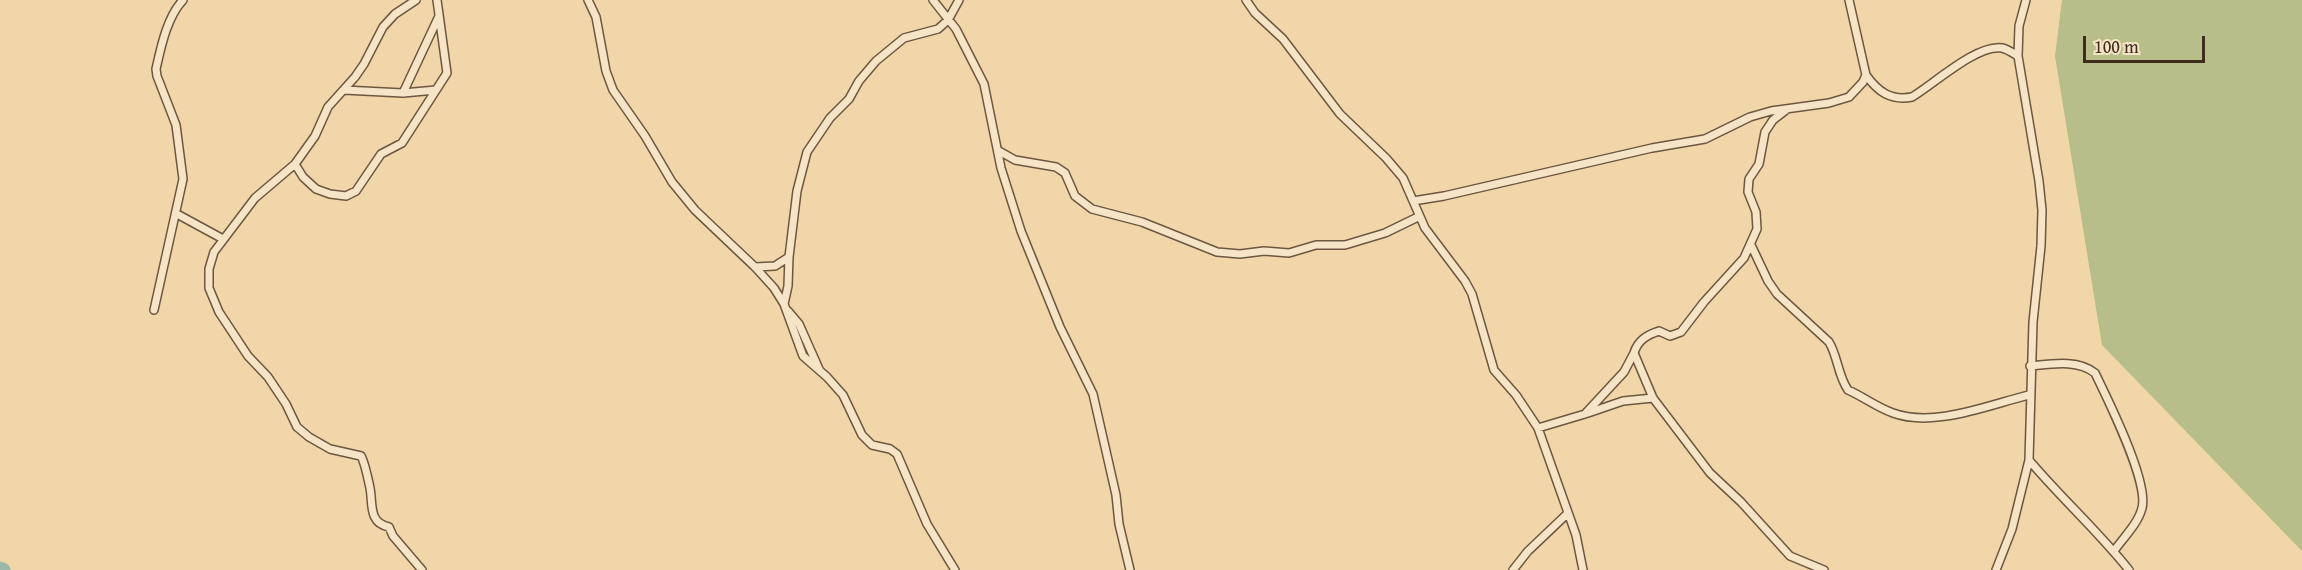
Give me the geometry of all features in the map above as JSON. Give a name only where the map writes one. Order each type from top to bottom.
[{"type":"street","points":[[154,310],[183,179],[180,145],[173,113],[159,82],[156,69],[174,13],[183,0]]},
{"type":"street","points":[[416,0],[395,14],[383,27],[364,64],[328,107],[315,136],[296,164],[255,198],[223,239],[214,252],[208,279],[209,288],[219,312],[248,356],[268,377],[301,432],[330,449],[361,456],[375,517],[380,524],[391,529],[393,536],[422,570]]},
{"type":"street","points":[[296,164],[303,177],[316,189],[340,195],[350,194],[359,187],[381,154],[402,143],[447,73],[437,0]]},
{"type":"street","points":[[588,0],[596,17],[606,71],[618,99],[639,127],[682,196],[774,288],[785,307],[803,356],[819,369],[849,405],[856,426],[862,435],[872,445],[890,449],[897,454],[927,524],[956,570]]},
{"type":"street","points":[[933,0],[956,29],[984,84],[1001,168],[1029,251],[1060,327],[1093,394],[1130,570]]},
{"type":"street","points":[[785,307],[797,191],[807,152],[830,118],[849,99],[859,81],[876,61],[904,38],[938,29],[948,20],[958,0]]},
{"type":"street","points":[[1246,0],[1256,14],[1290,48],[1340,114],[1404,178],[1418,217],[1472,294],[1494,370],[1516,395],[1539,428],[1580,549],[1583,570]]},
{"type":"street","points":[[1850,0],[1866,75],[1882,93],[1895,98],[1912,97],[1955,66],[1991,48],[2003,48],[2018,56]]},
{"type":"street","points":[[1996,570],[2012,529],[2028,460],[2030,366],[2042,210],[2018,56],[2019,26],[2026,0]]},
{"type":"street","points":[[402,93],[440,16]]},
{"type":"street","points":[[1413,201],[1444,196],[1652,148],[1696,141],[1750,117],[1829,103],[1849,97],[1863,82],[1866,75]]},
{"type":"street","points":[[344,90],[402,93],[436,90]]},
{"type":"street","points":[[1585,414],[1624,372],[1636,347],[1647,335],[1659,331],[1670,336],[1681,332],[1704,302],[1744,258],[1757,229],[1757,219],[1748,192],[1749,179],[1759,164],[1765,132],[1773,120],[1786,110]]},
{"type":"street","points":[[999,151],[1014,160],[1056,167],[1065,173],[1075,196],[1092,209],[1142,222],[1217,252],[1289,253],[1316,245],[1345,245],[1385,232],[1418,217]]},
{"type":"street","points":[[177,214],[223,239]]},
{"type":"street","points":[[1751,245],[1768,281],[1778,294],[1829,342],[1835,352],[1848,390],[1858,394],[1874,406],[1906,417],[1936,418],[2029,394]]},
{"type":"street","points":[[755,267],[775,266],[789,257]]},
{"type":"street","points":[[1634,353],[1653,398],[1710,473],[1741,502],[1785,552],[1798,560],[1812,563],[1824,570]]},
{"type":"street","points":[[2030,366],[2080,365],[2088,367],[2095,373],[2136,469],[2143,497],[2142,508],[2136,521],[2114,551]]},
{"type":"street","points":[[1539,428],[1623,401],[1653,398]]},
{"type":"street","points":[[2028,460],[2114,551],[2129,570]]},
{"type":"street","points":[[1513,570],[1528,551],[1568,513]]},
{"type":"green space","points":[[2062,0],[2302,0],[2302,551],[2102,345],[2055,56]]}]
